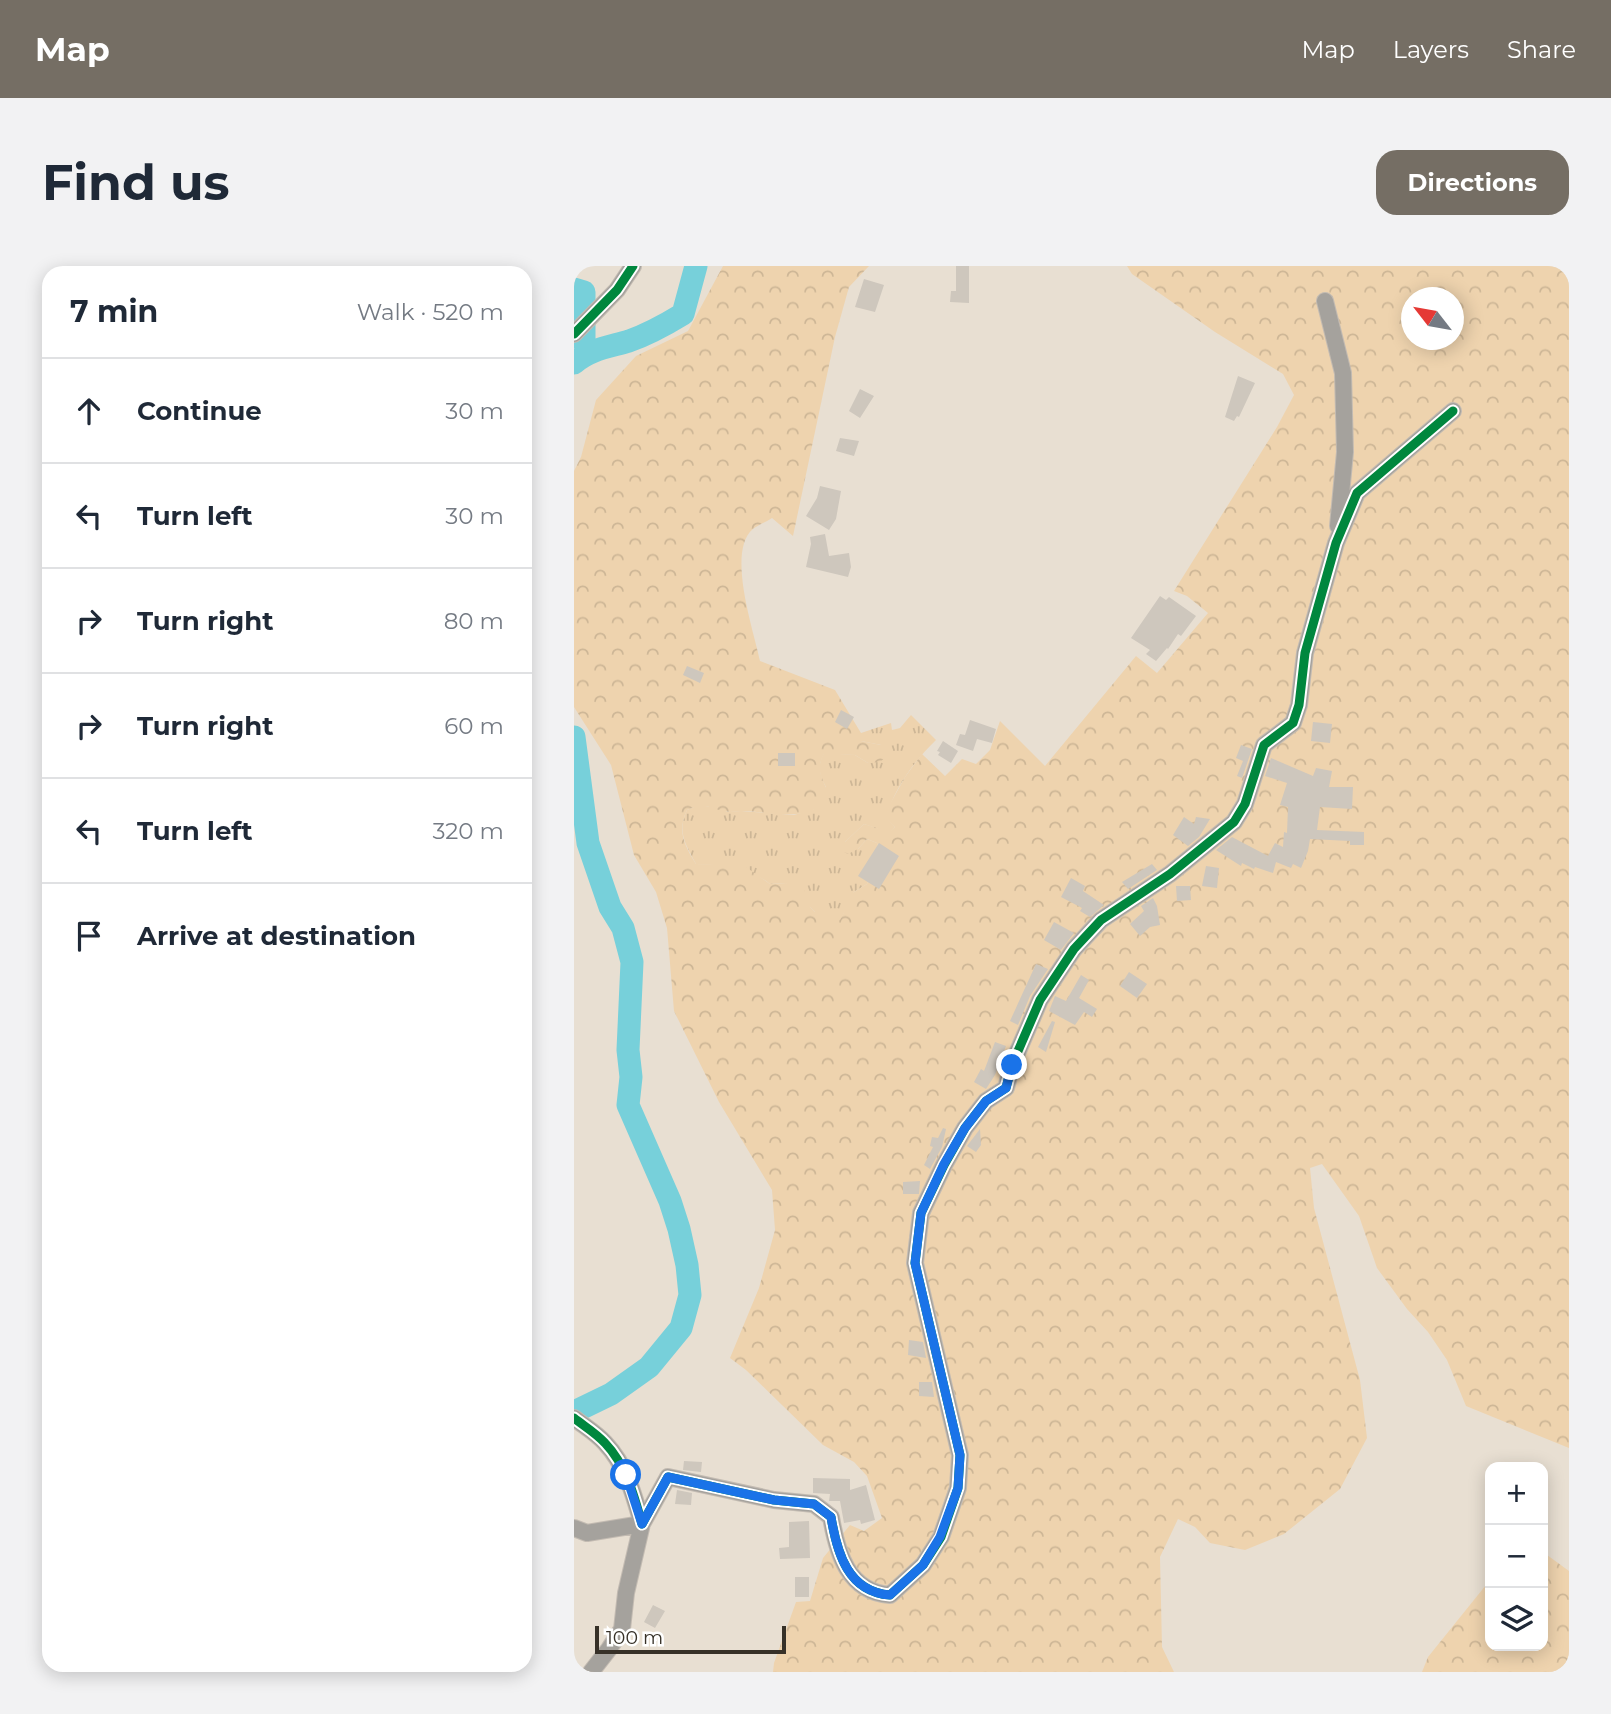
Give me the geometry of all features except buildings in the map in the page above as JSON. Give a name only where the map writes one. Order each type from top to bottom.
[{"type":"street","points":[[574,334],[617,290],[633,266]]},
{"type":"street","points":[[1325,301],[1343,373],[1345,452],[1336,543]]},
{"type":"street","points":[[591,1672],[622,1629],[626,1593],[642,1524],[668,1477],[774,1500],[814,1504],[831,1517],[845,1567],[860,1586],[874,1594],[890,1595],[923,1565],[940,1537],[953,1507],[958,1488],[960,1455],[915,1263],[921,1213],[944,1164],[965,1128],[986,1101],[1006,1088],[1012,1065],[1040,1000],[1074,949],[1101,920],[1170,874],[1234,822],[1245,804],[1264,745],[1293,723],[1299,705],[1305,653],[1336,543],[1357,493],[1453,411]]},
{"type":"street","points":[[574,1418],[604,1441],[616,1457],[626,1475],[642,1524]]},
{"type":"street","points":[[574,1528],[587,1533],[642,1524]]},
{"type":"green space","points":[[723,266],[869,266],[849,287],[835,337],[793,536],[772,518],[753,529],[745,540],[742,573],[760,661],[835,690],[861,733],[861,741],[881,745],[887,750],[887,756],[880,762],[868,763],[855,755],[824,754],[820,770],[829,795],[814,810],[780,814],[730,812],[700,806],[687,810],[682,824],[685,844],[696,864],[743,865],[770,884],[800,886],[809,896],[810,907],[815,912],[829,910],[833,917],[840,920],[845,902],[867,884],[879,849],[877,843],[867,839],[858,849],[848,854],[841,851],[845,842],[864,824],[890,832],[895,827],[885,817],[905,777],[922,754],[945,776],[962,759],[976,764],[990,750],[1000,721],[1045,766],[1136,656],[1157,673],[1208,613],[1187,596],[1174,591],[1277,427],[1294,395],[1283,374],[1215,332],[1132,274],[1127,266],[1569,266],[1569,1448],[1466,1406],[1447,1360],[1377,1268],[1359,1216],[1322,1164],[1310,1168],[1314,1208],[1360,1380],[1367,1438],[1340,1489],[1284,1534],[1245,1550],[1210,1543],[1195,1527],[1178,1519],[1160,1557],[1162,1647],[1174,1672],[773,1672],[796,1602],[810,1601],[823,1558],[850,1525],[864,1531],[882,1518],[867,1476],[854,1462],[823,1445],[746,1370],[730,1358],[759,1288],[775,1230],[772,1190],[719,1102],[674,1011],[667,928],[656,892],[634,855],[611,765],[574,707],[574,471],[581,457],[596,400],[636,356],[688,331]]},
{"type":"green space","points":[[911,715],[936,740],[900,785],[886,817],[895,827],[890,833],[864,824],[845,842],[858,849],[867,839],[877,843],[879,849],[867,884],[854,892],[840,921],[815,912],[786,883],[770,884],[744,871],[696,864],[683,831],[687,810],[699,805],[728,812],[794,815],[814,809],[826,787],[820,770],[824,753],[855,755],[868,763],[881,745],[861,741],[861,733],[891,723],[892,730],[900,728]]},
{"type":"green space","points":[[1548,1556],[1569,1571],[1569,1672],[1422,1672],[1428,1657],[1485,1586],[1485,1651],[1548,1651]]},
{"type":"waterway","points":[[574,363],[593,351],[629,341],[683,314],[696,266]]},
{"type":"waterway","points":[[574,289],[584,292],[584,342]]},
{"type":"waterway","points":[[574,737],[588,843],[610,907],[623,928],[632,962],[628,1050],[631,1077],[628,1105],[670,1201],[687,1265],[690,1295],[681,1328],[649,1367],[611,1394],[574,1412]]},
{"type":"cycle path","points":[[574,334],[617,290],[633,266]]},
{"type":"cycle path","points":[[574,1418],[601,1439],[619,1461],[642,1524],[668,1477],[774,1500],[814,1504],[831,1517],[841,1557],[854,1578],[864,1587],[876,1592],[890,1595],[923,1565],[941,1537],[958,1488],[960,1455],[915,1263],[921,1213],[965,1128],[986,1101],[1006,1088],[1012,1065],[1040,1000],[1074,949],[1101,920],[1170,874],[1234,822],[1245,804],[1264,745],[1293,723],[1299,705],[1305,653],[1336,543],[1357,493],[1453,411]]},
{"type":"route","points":[[626,1475],[642,1524],[668,1477],[774,1500],[814,1504],[831,1517],[845,1567],[860,1586],[874,1594],[890,1595],[923,1565],[940,1537],[953,1507],[958,1488],[960,1455],[915,1263],[921,1213],[944,1164],[965,1128],[986,1101],[1006,1088],[1012,1065]]}]
